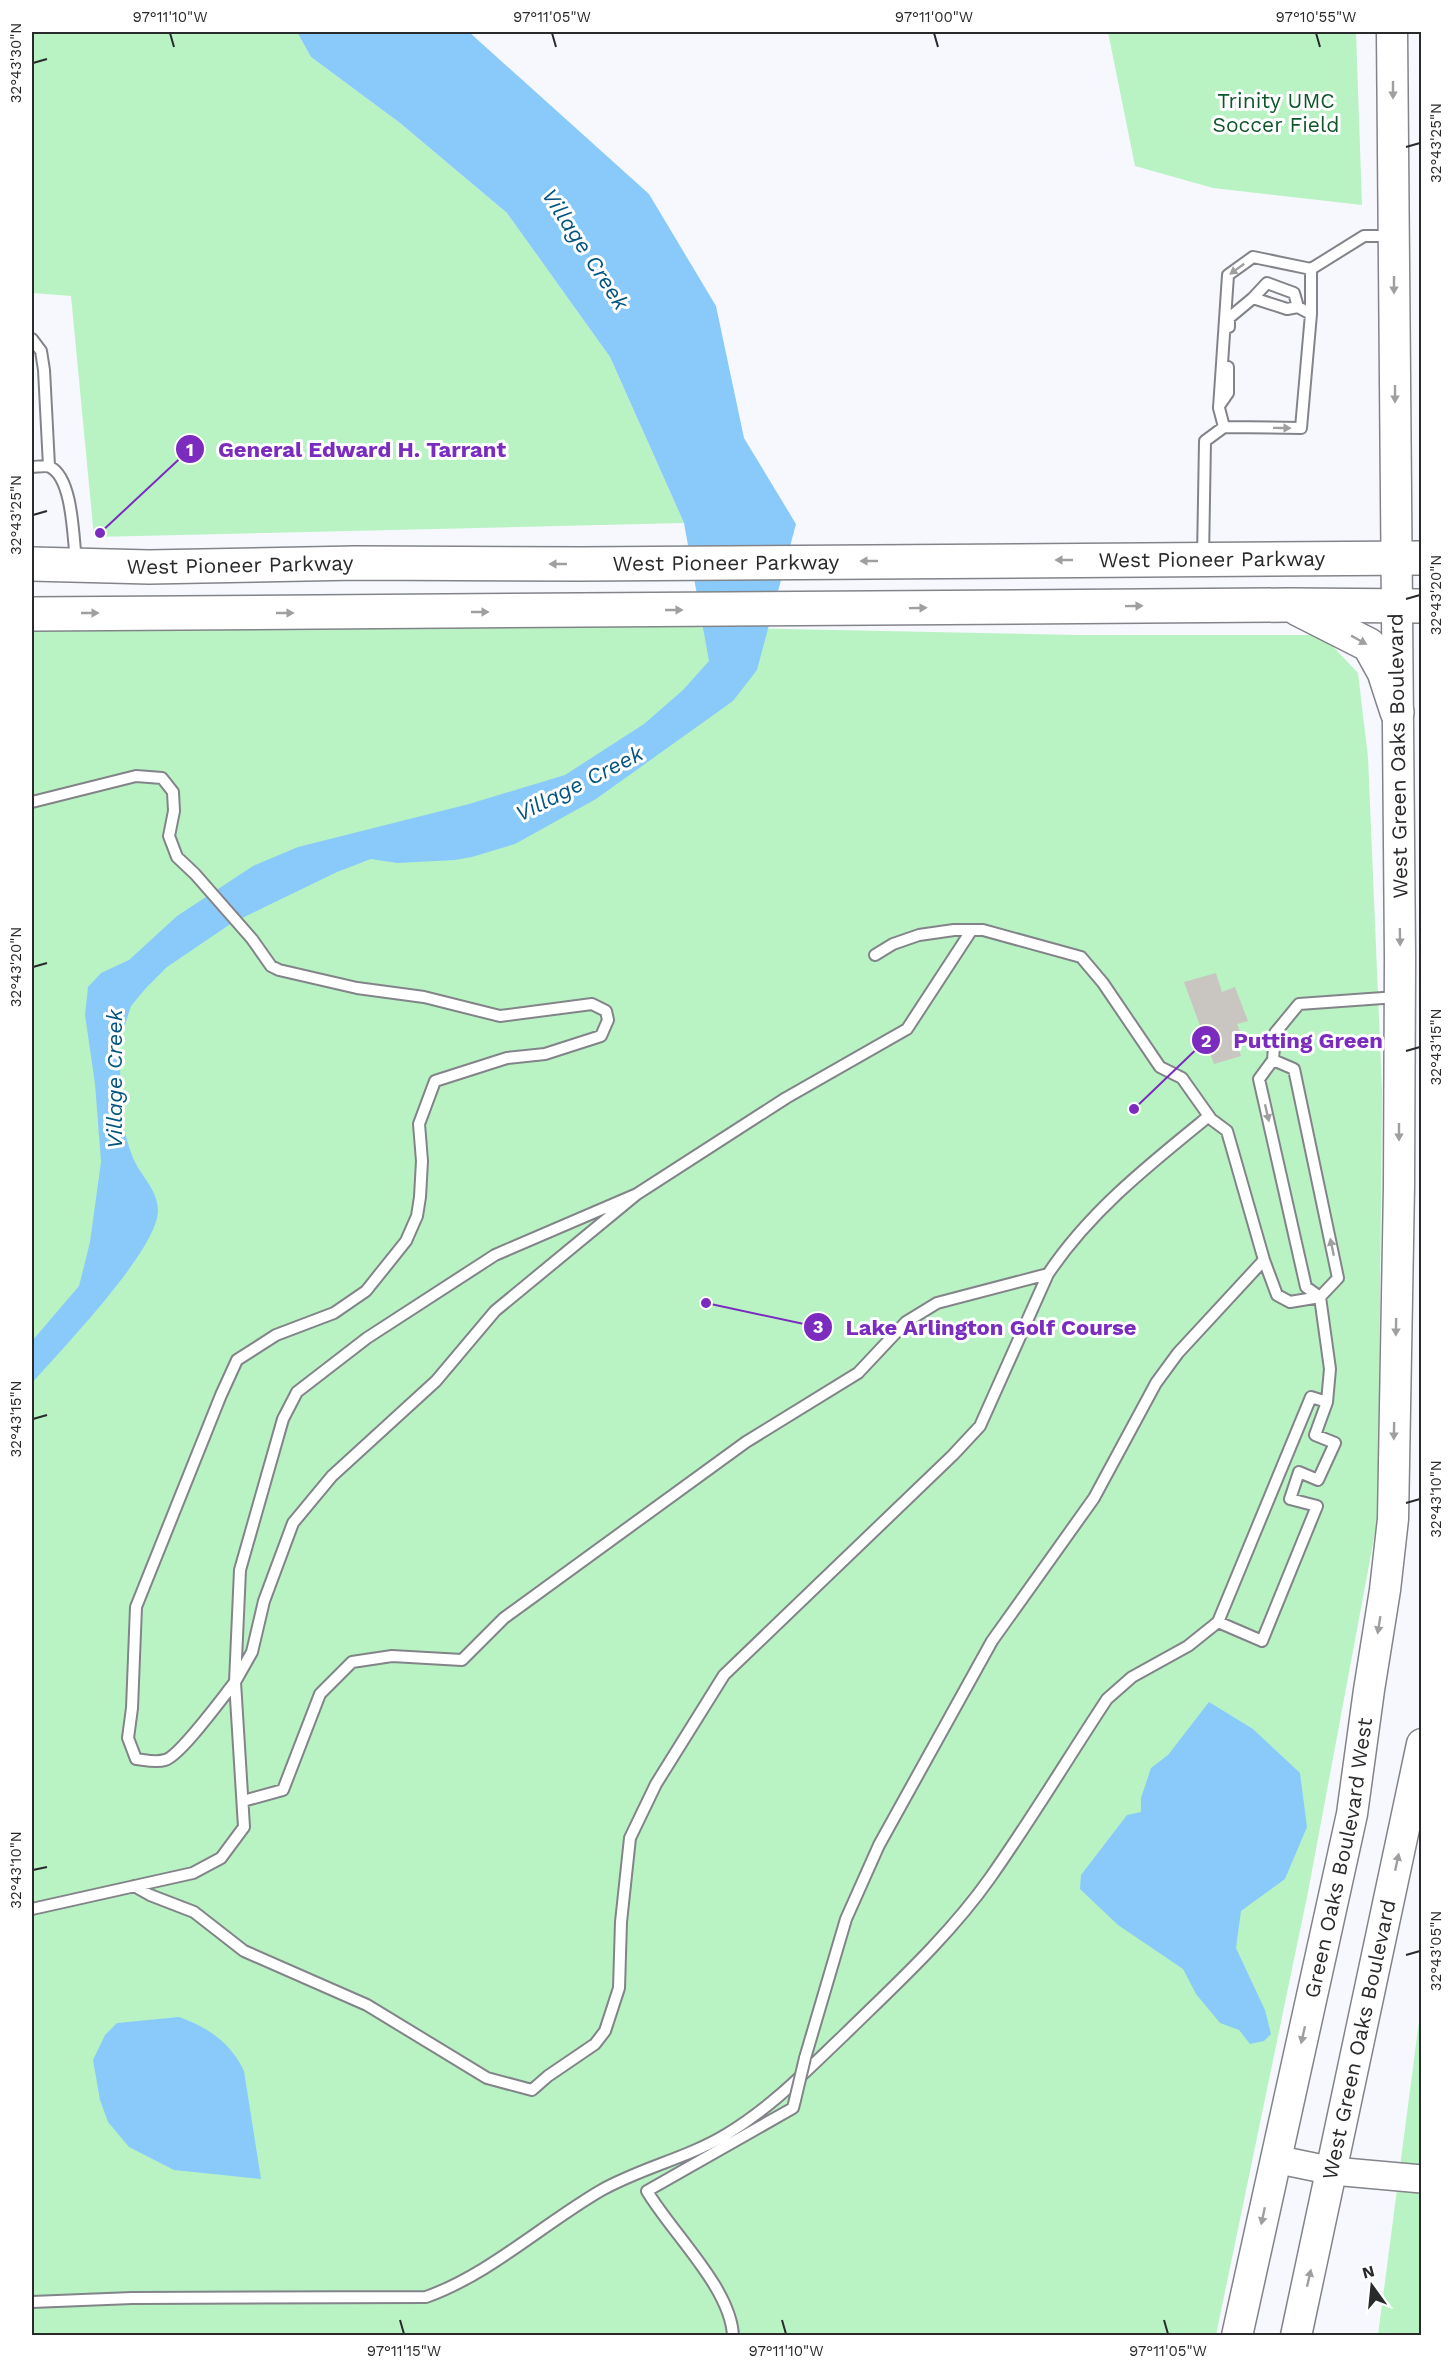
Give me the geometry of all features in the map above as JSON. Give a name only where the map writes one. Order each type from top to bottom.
[{"type":"main road","name":"West Green Oaks Boulevard","points":[[1392,32],[1394,236],[1409,558],[1409,606],[1397,712],[1411,997],[1395,1373]]},
{"type":"main road","name":"West Pioneer Parkway","points":[[32,564],[149,567],[356,563],[617,564],[1409,558]]},
{"type":"main road","points":[[356,563],[356,612]]},
{"type":"main road","points":[[32,599],[45,597],[74,581],[77,565]]},
{"type":"main road","points":[[1288,605],[1369,645],[1384,672],[1397,712]]},
{"type":"main road","points":[[32,614],[1409,606]]},
{"type":"main road","name":"Green Oaks Boulevard West","points":[[1237,2336],[1352,1814],[1385,1590],[1393,1519],[1395,1373]]},
{"type":"main road","name":"West Green Oaks Boulevard","points":[[1296,2336],[1333,2171],[1422,1744]]},
{"type":"street","points":[[1275,2159],[1333,2171],[1422,2179]]},
{"type":"lane","points":[[1224,427],[1219,408],[1228,275],[1253,257],[1311,269],[1364,236],[1394,236]]},
{"type":"lane","points":[[1203,559],[1205,441],[1224,427],[1301,428],[1311,314],[1311,269]]},
{"type":"lane","points":[[1219,408],[1227,393],[1229,318],[1267,283],[1294,293],[1298,308]]},
{"type":"lane","points":[[1253,297],[1287,309],[1298,308],[1311,314]]},
{"type":"lane","points":[[32,339],[41,351],[44,370],[49,466]]},
{"type":"lane","points":[[32,467],[49,466],[62,477],[68,495],[77,565]]},
{"type":"lane","points":[[32,802],[136,776],[162,778],[172,792],[174,811],[169,836],[177,857],[195,874],[252,939],[271,966],[357,988],[424,997],[500,1016],[592,1004],[606,1011],[608,1020],[601,1036],[545,1054],[507,1058],[435,1081],[419,1124],[422,1161],[420,1197],[417,1216],[406,1241],[366,1291],[334,1313],[276,1335],[237,1360],[136,1607],[132,1708],[128,1738],[136,1759],[156,1762],[167,1760],[186,1742],[235,1683],[252,1652],[264,1601],[293,1523],[332,1476],[436,1381],[495,1311],[638,1194],[786,1098],[907,1029],[971,931]]},
{"type":"lane","points":[[875,955],[893,944],[919,935],[983,930],[1081,957],[1103,983],[1160,1067],[1182,1078],[1209,1116],[1227,1131],[1276,1295],[1290,1302],[1320,1297],[1338,1278],[1294,1069],[1273,1060]]},
{"type":"lane","points":[[1218,1622],[1262,1641],[1317,1506],[1290,1499],[1299,1473],[1318,1480],[1335,1443],[1315,1435],[1327,1402],[1330,1369],[1320,1297],[1306,1287],[1259,1079],[1273,1060],[1275,1033],[1299,1004],[1411,997]]},
{"type":"lane","points":[[134,1886],[150,1895],[194,1912],[243,1951],[368,2006],[487,2078],[532,2090],[548,2076],[595,2044],[605,2031],[619,1988],[621,1922],[630,1838],[656,1784],[724,1675],[953,1455],[980,1426],[1048,1274],[1066,1247],[1128,1183],[1209,1116]]},
{"type":"lane","points":[[32,1909],[193,1873],[220,1858],[244,1827],[235,1683],[240,1570],[283,1419],[297,1392],[367,1338],[495,1256],[638,1194]]},
{"type":"lane","points":[[733,2336],[733,2326],[716,2287],[656,2207],[647,2191],[793,2108],[805,2058],[846,1919],[879,1845],[992,1641],[1094,1498],[1156,1383],[1178,1353],[1264,1260]]},
{"type":"lane","points":[[243,1801],[283,1790],[320,1694],[352,1662],[392,1656],[462,1660],[504,1618],[746,1442],[858,1373],[906,1322],[937,1303],[1048,1274]]},
{"type":"lane","points":[[32,2302],[132,2298],[426,2297],[453,2288],[477,2274],[541,2228],[602,2190],[726,2135],[775,2101],[898,1983],[954,1923],[989,1879],[1107,1699],[1132,1677],[1188,1646],[1218,1622],[1311,1397],[1327,1402]]},
{"type":"green space","points":[[32,32],[297,32],[311,57],[400,123],[507,213],[610,357],[684,523],[94,537],[71,296],[32,293]]},
{"type":"green space","name":"Trinity UMC Soccer Field","points":[[1108,32],[1356,32],[1362,205],[1213,188],[1135,166]]},
{"type":"green space","points":[[597,625],[1080,635],[1322,635],[1358,673],[1368,757],[1382,1089],[1378,1517],[1308,1892],[1216,2335],[32,2335],[32,630]]},
{"type":"green space","points":[[1421,2006],[1421,2335],[1378,2335]]},
{"type":"water","name":"Village Creek","points":[[297,32],[469,32],[649,194],[716,306],[744,438],[796,524],[757,670],[733,701],[596,799],[515,844],[472,857],[397,863],[371,859],[337,872],[232,923],[167,967],[146,988],[131,1006],[119,1043],[120,1106],[132,1155],[156,1197],[158,1211],[153,1229],[125,1275],[32,1383],[32,1341],[79,1286],[90,1242],[101,1162],[95,1084],[85,1015],[88,987],[101,973],[129,960],[177,916],[253,866],[298,847],[469,804],[565,775],[644,724],[683,690],[709,661],[684,523],[610,357],[507,213],[400,123],[311,57]]},
{"type":"water","points":[[1209,1702],[1253,1729],[1300,1773],[1307,1827],[1285,1879],[1241,1911],[1236,1948],[1265,2010],[1271,2034],[1264,2041],[1250,2044],[1239,2030],[1220,2023],[1196,1994],[1183,1969],[1118,1925],[1080,1889],[1081,1875],[1127,1815],[1141,1812],[1141,1798],[1151,1768],[1168,1755]]},
{"type":"water","points":[[179,2017],[218,2037],[239,2061],[244,2071],[261,2179],[174,2170],[129,2147],[108,2122],[100,2100],[93,2060],[105,2035],[117,2023]]},
{"type":"building","points":[[1216,973],[1222,992],[1235,987],[1248,1021],[1237,1024],[1244,1042],[1237,1044],[1241,1056],[1214,1064],[1184,982]]},
{"type":"place","name":"General Edward H. Tarrant","points":[[100,533]]},
{"type":"place","name":"Putting Green","points":[[1134,1109]]},
{"type":"place","name":"Lake Arlington Golf Course","points":[[706,1303]]}]
